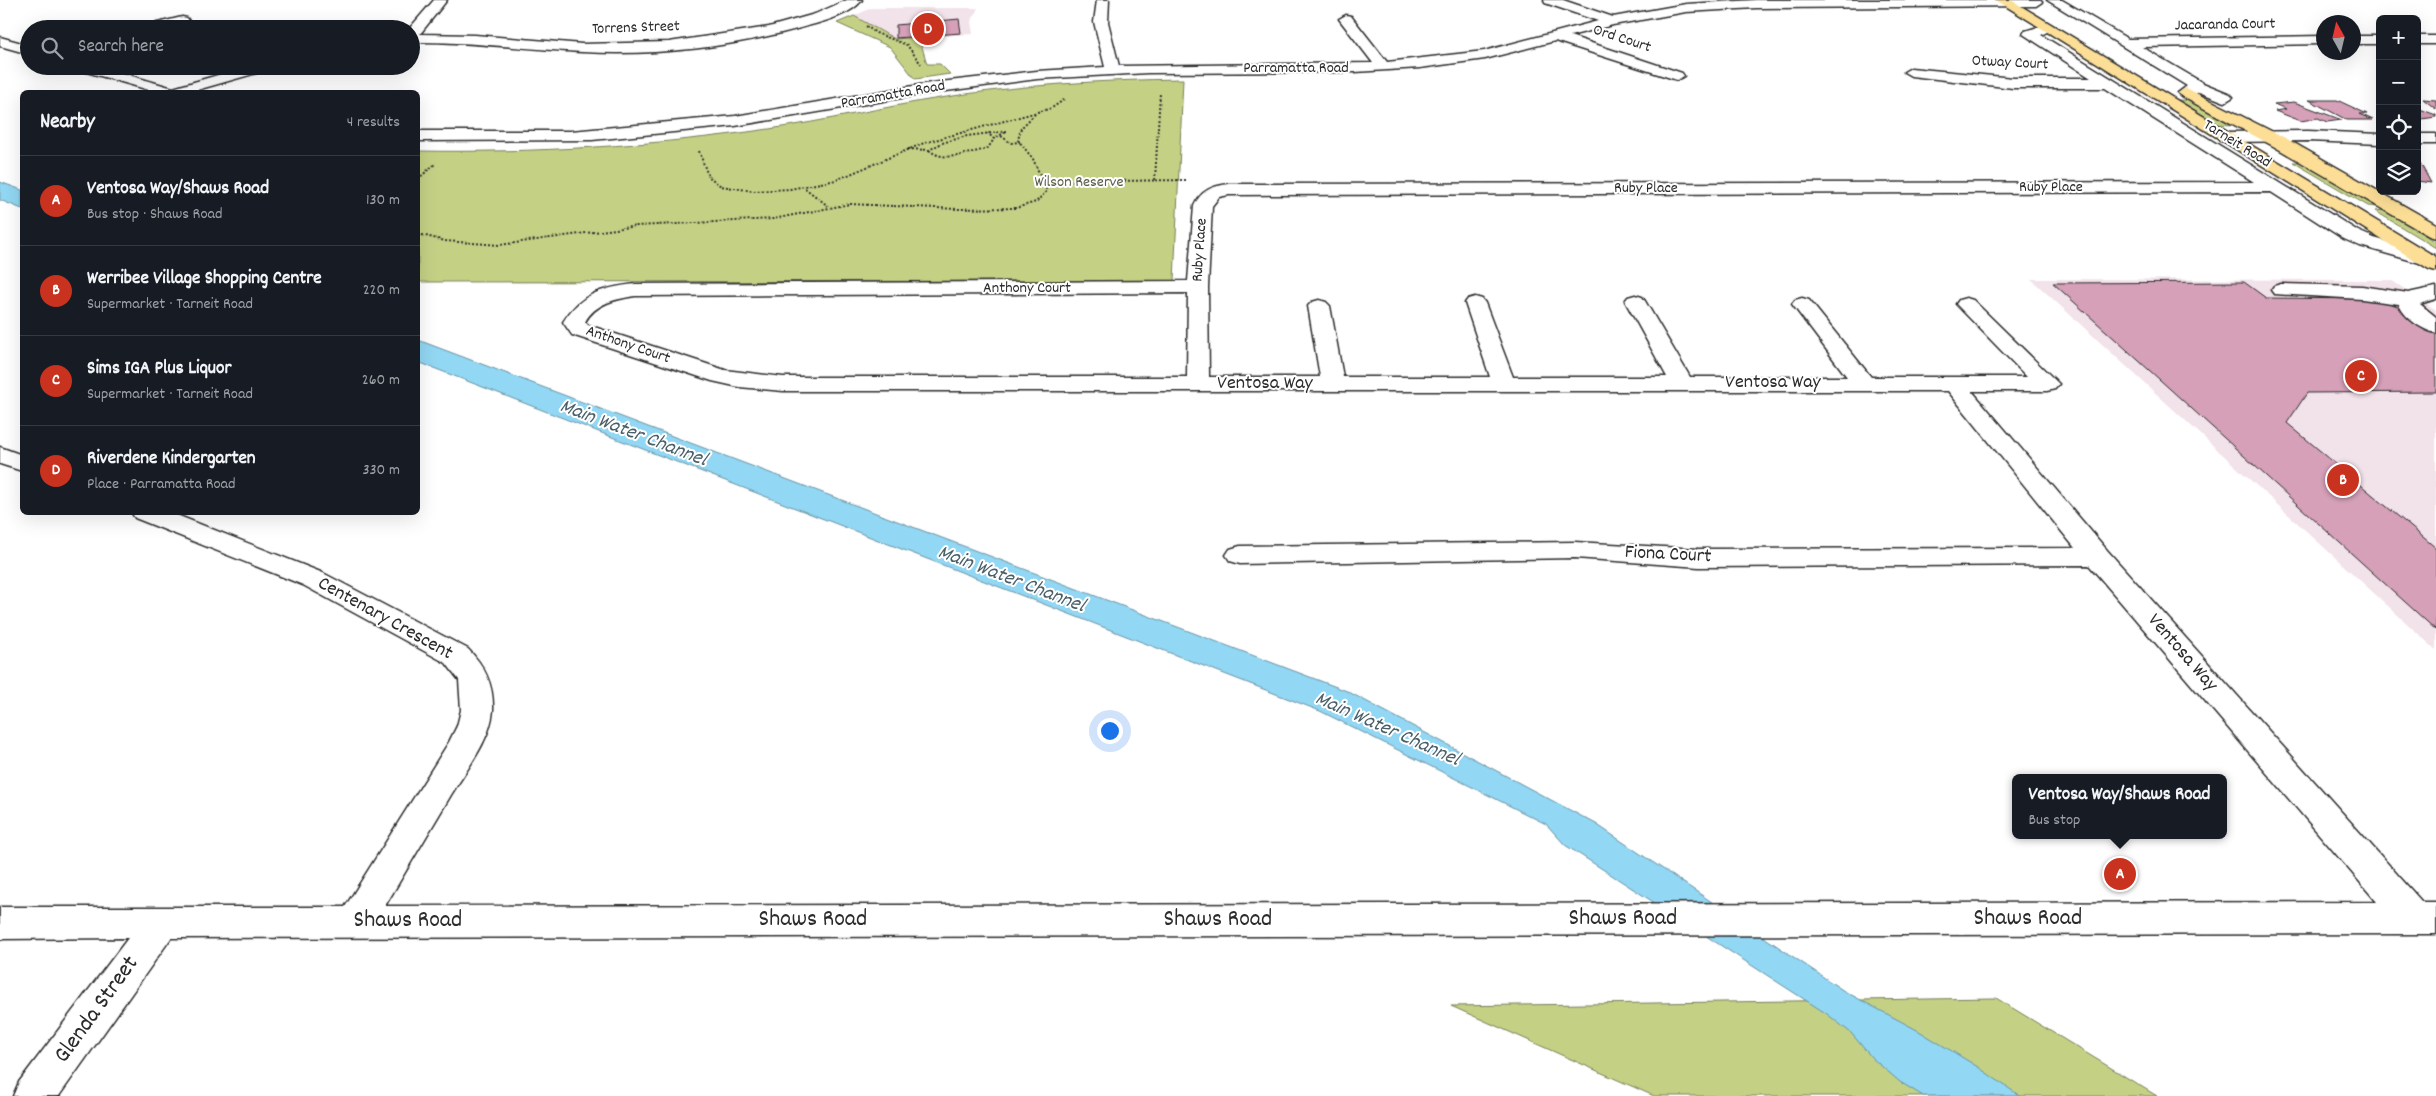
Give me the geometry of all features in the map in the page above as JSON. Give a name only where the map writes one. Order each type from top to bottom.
[{"type":"main road","name":"Tarneit Road","points":[[2041,2],[2436,232]]},
{"type":"main road","name":"Tarneit Road","points":[[2008,3],[2432,262]]},
{"type":"street","points":[[420,25],[440,0]]},
{"type":"street","name":"Torrens Street","points":[[420,36],[584,48],[678,45],[724,39],[787,27],[821,17],[856,0]]},
{"type":"street","points":[[1103,0],[1101,22],[1113,70]]},
{"type":"street","points":[[1550,0],[1612,21]]},
{"type":"street","name":"Parramatta Road","points":[[420,136],[476,138],[649,134],[696,130],[735,121],[940,86],[1060,73],[1113,70],[1383,66],[1426,63],[1485,54],[1612,21],[1686,8],[1753,2],[1854,5],[2041,2]]},
{"type":"street","name":"Tarneit Road","points":[[2041,2],[2126,43],[2192,89]]},
{"type":"street","points":[[1346,19],[1383,66]]},
{"type":"street","name":"Tarneit Road","points":[[2048,28],[2030,34],[2276,187],[2365,245],[2432,262]]},
{"type":"street","name":"Ord Court","points":[[1555,36],[1677,76]]},
{"type":"street","points":[[0,40],[20,47]]},
{"type":"street","name":"Jacaranda Court","points":[[2126,43],[2316,40]]},
{"type":"street","points":[[2361,40],[2376,40]]},
{"type":"street","points":[[2421,40],[2436,40]]},
{"type":"street","name":"Otway Court","points":[[1911,72],[2013,83],[2109,83]]},
{"type":"street","points":[[112,75],[164,90]]},
{"type":"street","points":[[182,90],[234,75]]},
{"type":"street","points":[[2192,89],[2225,97]]},
{"type":"street","name":"Parramatta Road","points":[[573,135],[735,121]]},
{"type":"street","points":[[2230,140],[2376,139]]},
{"type":"street","points":[[2421,139],[2436,139]]},
{"type":"street","name":"Ruby Place","points":[[1198,384],[1198,287],[1203,202],[1213,193],[1233,189],[2276,187]]},
{"type":"street","name":"Anthony Court","points":[[1198,287],[635,290],[613,293],[598,298],[579,314],[574,322],[580,330],[720,376],[760,383],[811,385],[1198,384]]},
{"type":"street","points":[[2281,290],[2357,291],[2379,293],[2411,300],[2419,296],[2436,293]]},
{"type":"street","points":[[2411,300],[2409,305],[2418,315],[2436,327]]},
{"type":"street","points":[[1635,301],[1682,383]]},
{"type":"street","points":[[1475,303],[1504,384]]},
{"type":"street","name":"Ventosa Way","points":[[1802,304],[1864,383]]},
{"type":"street","name":"Ventosa Way","points":[[1198,384],[2047,384],[1966,304]]},
{"type":"street","name":"Ventosa Way","points":[[1319,306],[1333,384]]},
{"type":"street","name":"Ventosa Way","points":[[1955,385],[2097,556],[2424,918]]},
{"type":"street","points":[[0,455],[20,463]]},
{"type":"street","name":"Centenary Crescent","points":[[151,515],[328,587],[457,656],[468,668],[475,680],[478,696],[477,710],[464,746],[356,921]]},
{"type":"street","name":"Fiona Court","points":[[1240,555],[1350,555],[1575,550],[1699,558],[2097,556]]},
{"type":"street","name":"Shaws Road","points":[[0,923],[2424,918]]},
{"type":"street","name":"Glenda Street","points":[[34,1096],[161,923]]},
{"type":"path","points":[[865,25],[876,32],[907,45],[924,68]]},
{"type":"path","points":[[696,130],[701,163],[712,181],[752,191],[777,191],[805,187],[837,180],[907,148],[948,135],[1052,108],[1066,98],[1060,73]]},
{"type":"path","points":[[1155,180],[1160,94]]},
{"type":"path","points":[[420,235],[456,244],[482,246],[511,245],[639,226],[775,219],[828,206],[878,203],[974,210],[1037,203],[1044,198],[1047,191],[1033,159],[1020,142],[1018,134],[1021,128],[1036,113]]},
{"type":"path","points":[[907,148],[912,151],[929,150],[936,156],[952,156],[988,148],[994,139],[1001,136],[1006,130],[944,141],[931,146],[929,150]]},
{"type":"path","points":[[988,133],[994,139]]},
{"type":"path","points":[[1001,136],[1011,143],[1020,142]]},
{"type":"path","points":[[805,187],[828,206]]},
{"type":"shaded area","points":[[871,8],[978,8],[971,22],[973,34],[895,39],[854,16]]},
{"type":"shaded area","points":[[2031,279],[2391,280],[2436,310],[2436,650]]},
{"type":"green space","points":[[854,16],[895,39],[919,37],[927,64],[940,64],[950,74],[915,79],[890,47],[837,23]]},
{"type":"green space","name":"Wilson Reserve","points":[[1183,79],[1174,281],[420,282],[420,151],[506,151],[594,147],[681,140],[790,126],[970,93],[1122,81]]},
{"type":"green space","points":[[2178,100],[2187,100],[2232,125],[2217,124]]},
{"type":"green space","points":[[2293,162],[2301,162],[2377,207],[2368,206]]},
{"type":"green space","points":[[2384,210],[2436,242],[2436,248],[2375,211]]},
{"type":"green space","points":[[1996,998],[2157,1096],[1654,1096],[1451,1006]]},
{"type":"water","points":[[0,182],[20,189],[20,208],[0,200]]},
{"type":"water","name":"Main Water Channel","points":[[420,341],[1347,691],[1596,824],[1844,991],[1919,1031],[1978,1067],[2020,1096],[1923,1096],[1900,1082],[1872,1058],[1851,1033],[1827,1014],[1565,845],[1546,824],[1320,711],[420,363]]},
{"type":"building","points":[[959,19],[961,33],[896,38],[896,25]]},
{"type":"building","points":[[2423,99],[2436,100],[2436,109]]},
{"type":"building","points":[[2309,100],[2337,100],[2367,114],[2360,114],[2373,120],[2347,120]]},
{"type":"building","points":[[2294,102],[2342,120],[2327,122],[2318,118],[2301,121],[2275,111],[2286,109],[2274,104]]},
{"type":"building","points":[[2421,109],[2436,115],[2436,117],[2422,119]]},
{"type":"building","points":[[2421,165],[2431,183],[2421,182]]},
{"type":"building","points":[[2244,282],[2266,298],[2374,299],[2395,305],[2436,332],[2436,392],[2307,393],[2287,423],[2436,548],[2436,630],[2053,283]]},
{"type":"place","name":"Riverdene Kindergarten","points":[[928,29]]},
{"type":"place","name":"Sims IGA Plus Liquor","points":[[2361,376]]},
{"type":"place","name":"Werribee Village Shopping Centre","points":[[2343,480]]},
{"type":"place","name":"Ventosa Way/Shaws Road","points":[[2120,874]]}]
